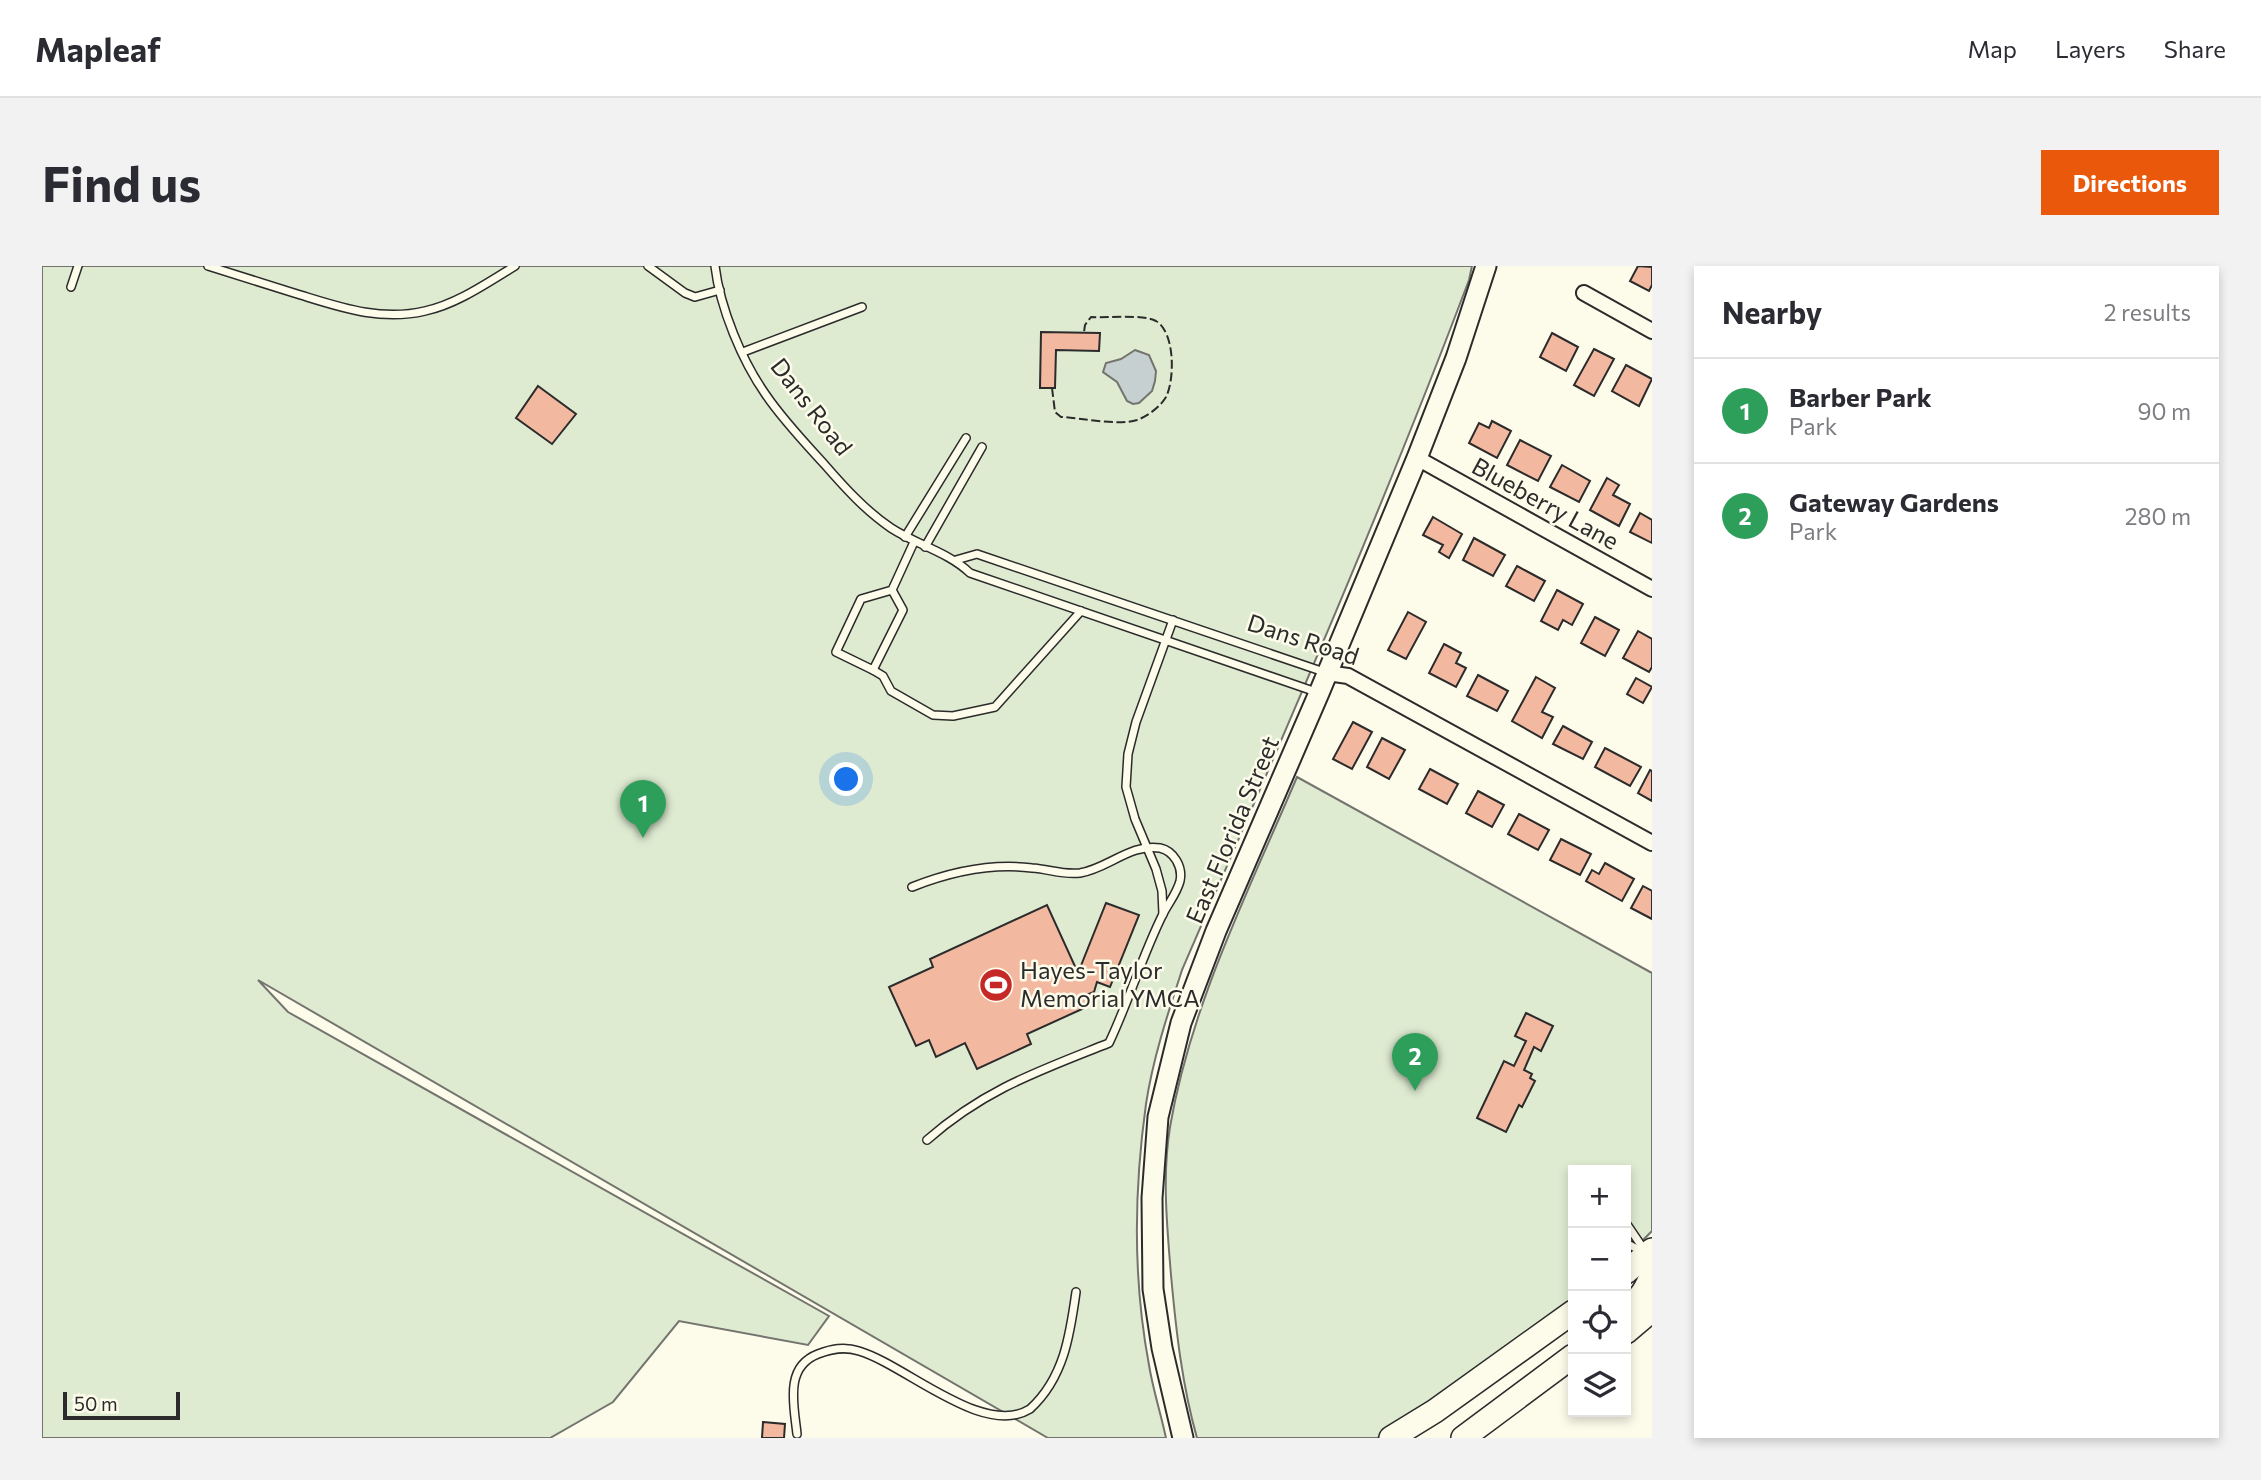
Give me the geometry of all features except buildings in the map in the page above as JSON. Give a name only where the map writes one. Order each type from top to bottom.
[{"type":"main road","name":"East Florida Street","points":[[1183,1438],[1162,1348],[1153,1289],[1152,1198],[1158,1117],[1181,1023],[1216,931],[1328,673],[1416,458],[1456,358],[1486,266]]},
{"type":"main road","points":[[1631,1270],[1651,1260]]},
{"type":"main road","points":[[1631,1306],[1649,1285],[1651,1260]]},
{"type":"main road","points":[[1631,1328],[1652,1310]]},
{"type":"main road","points":[[1391,1438],[1435,1411],[1568,1316]]},
{"type":"main road","points":[[1463,1438],[1568,1360]]},
{"type":"main road","points":[[1481,1438],[1568,1375]]},
{"type":"street","points":[[1584,293],[1652,331]]},
{"type":"street","name":"Blueberry Lane","points":[[1416,458],[1652,589]]},
{"type":"street","name":"Dans Road","points":[[1328,673],[1348,676],[1652,843]]},
{"type":"lane","points":[[71,287],[78,266]]},
{"type":"lane","points":[[208,266],[348,310],[395,315],[424,312],[443,305],[515,266]]},
{"type":"lane","points":[[648,266],[685,293],[695,297],[720,289]]},
{"type":"lane","name":"Dans Road","points":[[715,266],[726,312],[766,395],[849,492],[889,526],[914,542],[956,559],[970,573],[1319,693]]},
{"type":"lane","points":[[743,352],[862,306]]},
{"type":"lane","points":[[905,537],[966,438]]},
{"type":"lane","points":[[925,547],[982,447]]},
{"type":"lane","points":[[914,542],[892,590],[861,599],[836,652],[883,676],[891,691],[933,715],[953,716],[995,707],[1082,611]]},
{"type":"lane","name":"Dans Road","points":[[956,559],[977,554],[1328,673]]},
{"type":"lane","points":[[873,670],[903,610],[892,590]]},
{"type":"lane","points":[[1163,914],[1162,891],[1156,869],[1145,847],[1126,787],[1128,754],[1136,722],[1173,620]]},
{"type":"lane","points":[[912,887],[933,879],[996,866],[1034,868],[1061,874],[1083,873],[1145,847],[1163,849],[1174,856],[1180,869],[1180,882],[1163,914],[1109,1042],[999,1088],[963,1110],[926,1140]]},
{"type":"lane","points":[[1629,1228],[1651,1260]]},
{"type":"lane","points":[[1631,1246],[1651,1260]]},
{"type":"lane","points":[[797,1434],[793,1388],[798,1368],[810,1357],[834,1348],[858,1351],[880,1361],[957,1407],[985,1419],[1006,1422],[1023,1415],[1040,1400],[1054,1381],[1070,1335],[1076,1292]]},
{"type":"green space","points":[[42,266],[1472,266],[1469,280],[1366,540],[1182,970],[1157,1053],[1142,1136],[1137,1235],[1144,1333],[1166,1438],[1048,1438],[258,980],[288,1012],[829,1316],[808,1345],[679,1321],[613,1402],[550,1438],[42,1438]]},
{"type":"green space","points":[[1297,777],[1652,973],[1652,1231],[1631,1252],[1631,1165],[1568,1165],[1568,1304],[1418,1412],[1377,1438],[1197,1438],[1177,1337],[1167,1220],[1168,1145],[1192,1036],[1241,905]]},
{"type":"shaded area","points":[[1135,350],[1149,355],[1156,371],[1152,391],[1139,403],[1133,404],[1127,401],[1117,382],[1103,372],[1106,363],[1121,359]]},
{"type":"fence","points":[[1052,388],[1055,412],[1061,417],[1110,422],[1137,420],[1157,408],[1166,397],[1171,379],[1172,356],[1167,335],[1156,321],[1134,317],[1091,317],[1084,332]]},
{"type":"place","name":"Barber Park","points":[[643,838]]},
{"type":"place","name":"Hayes-Taylor Memorial YMCA","points":[[996,985]]},
{"type":"place","name":"Gateway Gardens","points":[[1415,1091]]}]
